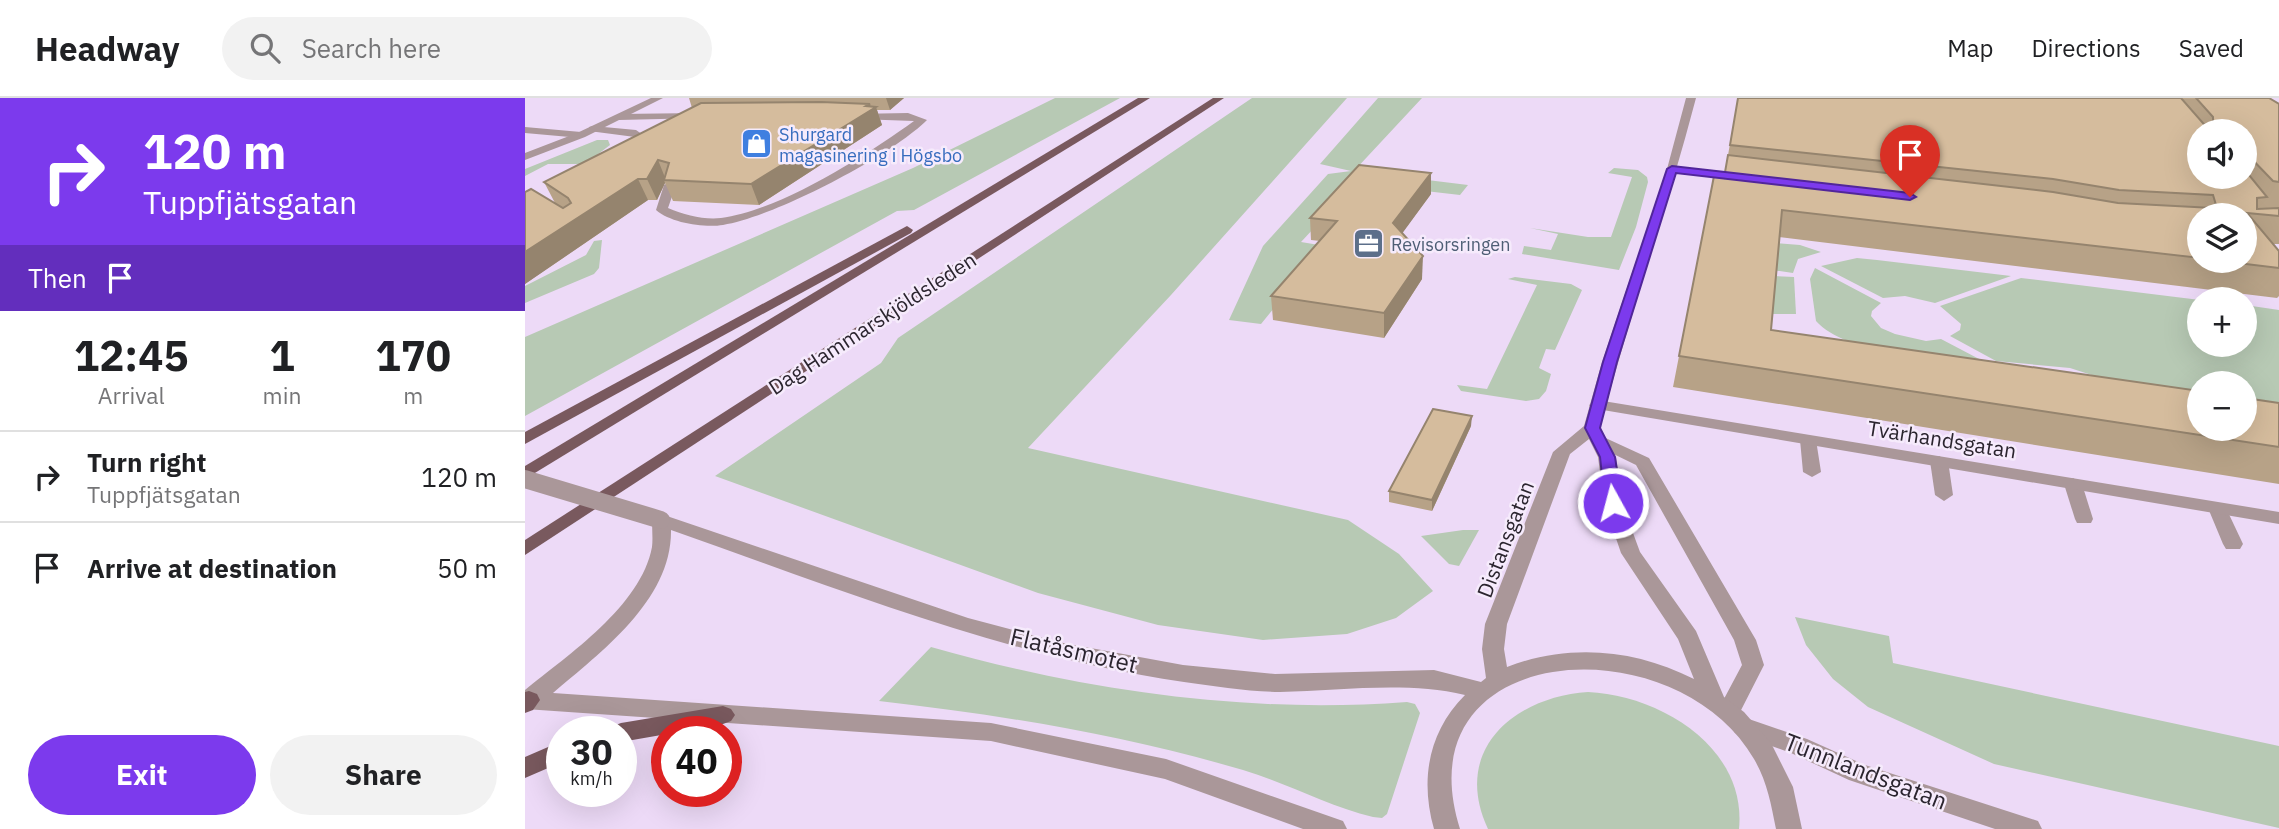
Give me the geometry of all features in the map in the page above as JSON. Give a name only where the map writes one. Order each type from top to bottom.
[{"type":"main road","name":"Dag Hammarskjöldsleden","points":[[525,549],[1219,98]]},
{"type":"main road","points":[[525,439],[686,353],[1142,99]]},
{"type":"main road","points":[[525,474],[1142,99]]},
{"type":"main road","points":[[669,716],[723,715]]},
{"type":"main road","points":[[525,768],[546,758]]},
{"type":"street","points":[[525,157],[581,135],[658,98]]},
{"type":"street","points":[[1691,98],[1672,169],[1597,405],[1595,434],[1608,457],[1613,503],[1631,553],[1688,637],[1729,713],[1772,765],[1787,809],[1789,829]]},
{"type":"street","points":[[619,117],[716,116]]},
{"type":"street","points":[[670,185],[662,210],[680,218],[721,222],[757,212],[849,167],[922,120],[908,116],[841,116]]},
{"type":"street","points":[[593,129],[635,133],[641,137],[611,158]]},
{"type":"street","points":[[525,130],[581,135]]},
{"type":"street","points":[[1672,169],[1764,180]]},
{"type":"street","name":"Tvärhandsgatan","points":[[1597,405],[2279,518]]},
{"type":"street","points":[[1595,434],[1643,462],[1745,640],[1753,664],[1729,713]]},
{"type":"street","name":"Distansgatan","points":[[1491,686],[1496,624],[1562,452],[1595,434]]},
{"type":"street","points":[[1808,440],[1812,472]]},
{"type":"street","points":[[1939,461],[1944,495]]},
{"type":"street","name":"Flatåsmotet","points":[[525,480],[964,624],[1058,650],[1183,673],[1275,682],[1434,679],[1491,686]]},
{"type":"street","points":[[2073,484],[2084,519]]},
{"type":"street","points":[[2217,508],[2234,544]]},
{"type":"street","points":[[526,701],[631,607],[658,566],[668,528]]},
{"type":"street","points":[[1447,829],[1439,798],[1441,756],[1457,720],[1491,686],[1525,668],[1587,658],[1652,669],[1684,682],[1729,713]]},
{"type":"street","points":[[526,701],[669,716]]},
{"type":"street","name":"Tunnlandsgatan","points":[[1729,713],[1858,773],[2029,829]]},
{"type":"street","points":[[723,715],[991,732],[1167,769],[1334,829]]},
{"type":"green space","points":[[1055,98],[1120,98],[914,210],[897,211],[525,416],[525,337],[913,168]]},
{"type":"green space","points":[[1252,98],[1347,98],[1171,295],[1028,448],[1348,520],[1399,554],[1433,591],[1396,618],[1347,634],[1263,640],[1158,625],[1038,593],[715,476],[881,363],[898,338]]},
{"type":"green space","points":[[1378,98],[1422,98],[1354,171],[1468,185],[1460,195],[1356,183],[1301,242],[1325,246],[1261,324],[1229,320],[1263,246],[1328,174],[1351,171],[1320,164]]},
{"type":"green space","points":[[597,140],[608,140],[610,145],[585,164],[548,164],[525,176],[525,169]]},
{"type":"green space","points":[[1614,168],[1638,170],[1647,177],[1648,182],[1636,227],[1619,270],[1522,254],[1524,246],[1551,250],[1558,234],[1530,228],[1588,237],[1611,237],[1632,177],[1608,173]]},
{"type":"green space","points":[[602,240],[599,268],[594,274],[525,303],[525,286],[586,255],[594,241]]},
{"type":"green space","points":[[1773,243],[1800,245],[1821,252],[1798,259],[1793,273],[1772,270]]},
{"type":"green space","points":[[1857,258],[2011,276],[1935,303],[1905,296],[1883,298],[1821,266]]},
{"type":"green space","points":[[1815,268],[1881,303],[1872,311],[1871,316],[1881,328],[1926,341],[1941,339],[1981,360],[1917,356],[1870,348],[1830,332],[1816,321],[1810,279]]},
{"type":"green space","points":[[1772,276],[1794,277],[1796,314],[1770,314]]},
{"type":"green space","points":[[1515,277],[1571,284],[1582,290],[1555,350],[1546,349],[1539,368],[1551,374],[1546,391],[1539,399],[1526,401],[1461,391],[1457,385],[1487,389],[1537,285],[1508,279]]},
{"type":"green space","points":[[2021,278],[2187,298],[2187,357],[2257,357],[2257,307],[2279,310],[2279,422],[2257,419],[2257,371],[2187,371],[2187,406],[2070,368],[1996,361],[1950,336],[1960,330],[1961,324],[1940,306]]},
{"type":"green space","points":[[1479,530],[1459,566],[1449,564],[1421,536]]},
{"type":"green space","points":[[1795,617],[1889,636],[1893,663],[2279,746],[2279,828],[1994,764],[1868,707],[1833,679],[1806,645]]},
{"type":"green space","points":[[931,647],[1048,676],[1166,696],[1286,705],[1407,702],[1415,704],[1420,713],[1387,814],[1382,818],[1373,817],[1243,770],[1153,746],[1017,720],[879,701]]},
{"type":"green space","points":[[1588,692],[1615,695],[1643,703],[1669,715],[1693,731],[1713,750],[1729,773],[1738,800],[1739,829],[1488,829],[1479,801],[1478,775],[1484,752],[1496,733],[1514,717],[1536,704],[1561,696]]},
{"type":"building","points":[[1738,98],[2181,98],[2199,119],[2187,119],[2187,189],[2257,189],[2257,185],[2267,197],[2257,198],[2257,203],[2215,203],[2213,195],[2119,190],[2053,179],[1730,145]]},
{"type":"building","points":[[2196,98],[2269,98],[2279,104],[2279,182],[2273,181],[2257,164],[2257,119],[2213,119]]},
{"type":"building","points":[[701,103],[870,104],[866,106],[876,107],[751,184],[664,180],[669,163],[658,160],[647,179],[638,179],[525,252],[525,192],[531,189],[563,208],[571,203],[568,198],[544,182]]},
{"type":"building","points":[[1728,155],[2053,192],[2118,203],[2187,207],[2187,257],[1782,210],[1771,330],[2187,389],[2187,433],[1679,356],[1714,176],[1724,178]]},
{"type":"building","points":[[1359,165],[1431,173],[1393,223],[1423,256],[1384,313],[1271,296],[1337,221],[1310,218]]},
{"type":"building","points":[[2279,208],[2279,216],[2257,214],[2257,209]]},
{"type":"building","points":[[2257,225],[2279,251],[2279,268],[2257,265]]},
{"type":"building","points":[[2257,400],[2279,403],[2279,447],[2239,441],[2257,441]]},
{"type":"building","points":[[1433,409],[1472,416],[1432,500],[1389,491]]},
{"type":"place","name":"Shurgard magasinering i Högsbo","points":[[756,144]]},
{"type":"place","name":"Revisorsringen","points":[[1368,244]]},
{"type":"route","points":[[1613,503],[1608,457],[1592,428],[1610,362],[1672,169],[1910,197]]}]
